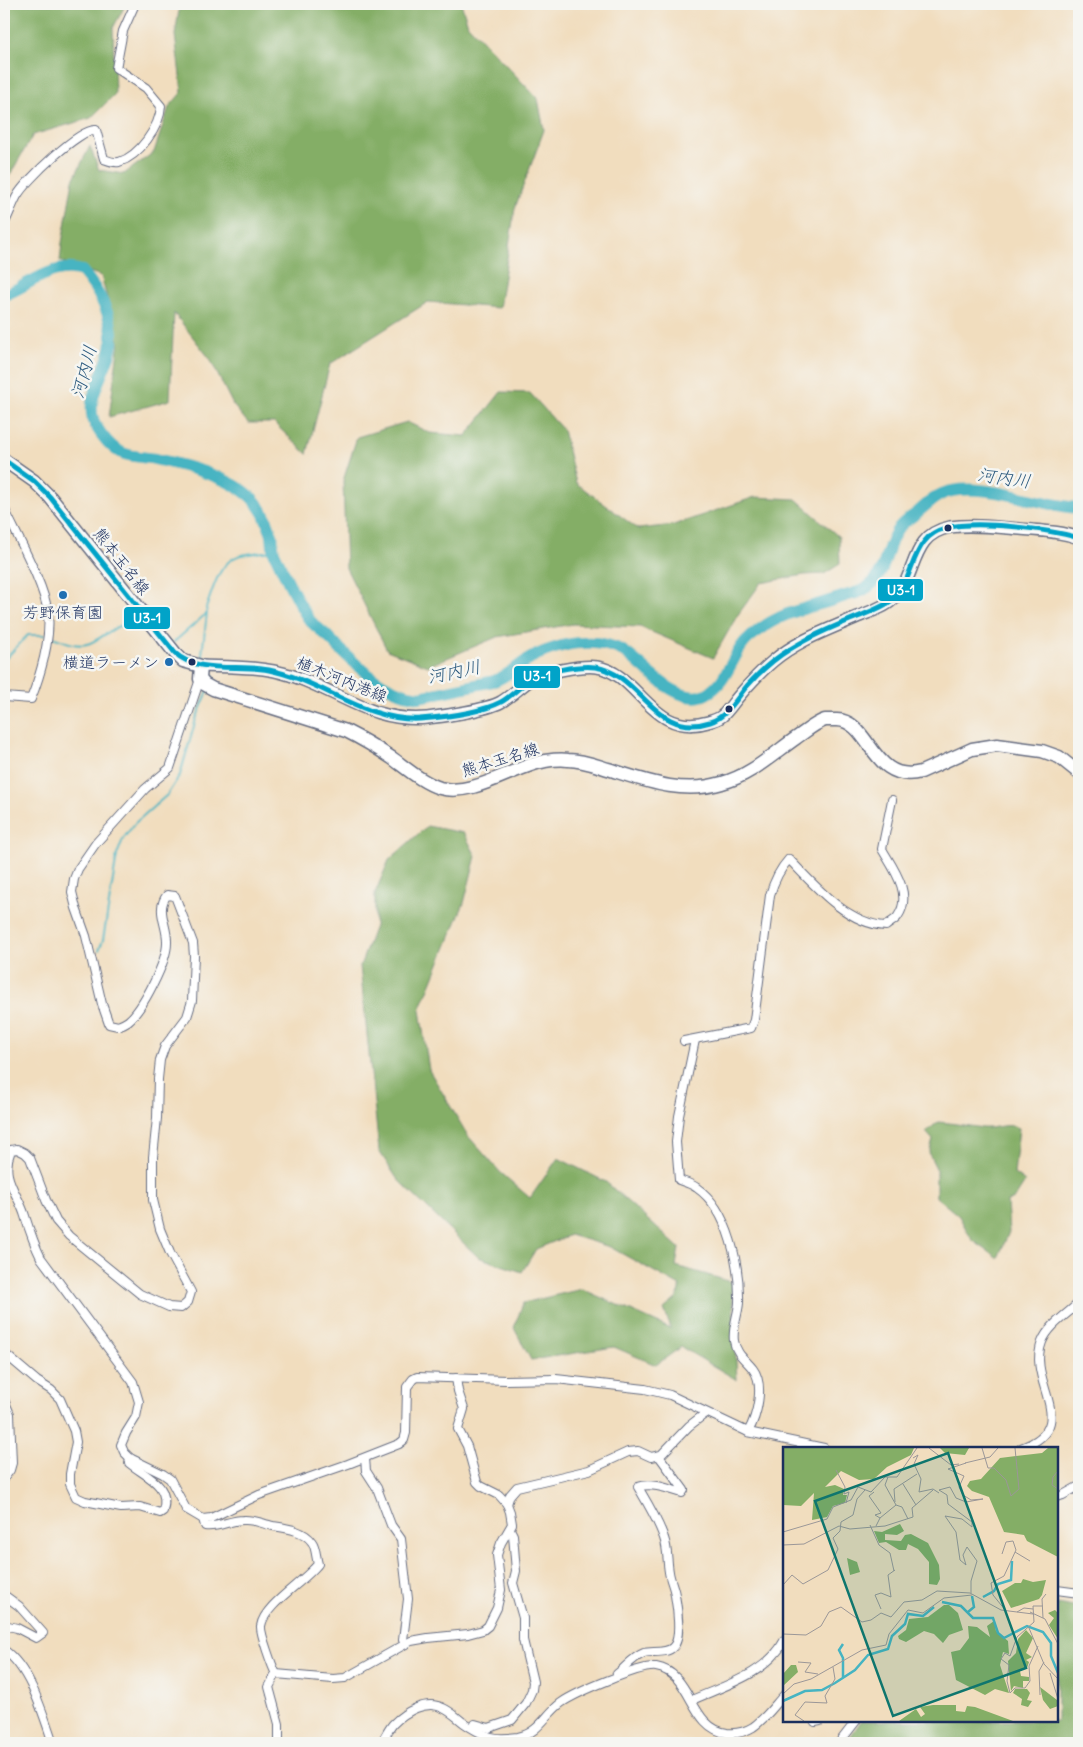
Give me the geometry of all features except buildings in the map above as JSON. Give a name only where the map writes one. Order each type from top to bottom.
[{"type":"main road","name":"熊本玉名線","points":[[4,460],[34,481],[50,497],[175,653],[183,661],[200,672],[213,689],[346,731],[366,741],[427,782],[440,788],[467,788],[545,761],[568,760],[584,761],[665,786],[702,788],[736,778],[754,768],[812,726],[826,720],[840,720],[852,726],[886,765],[902,773],[913,774],[921,772],[967,750],[986,745],[1042,751],[1060,757],[1079,773]]},
{"type":"main road","name":"植木河内港線","points":[[200,672],[271,670],[306,682],[373,712],[410,719],[430,718],[482,708],[500,702],[536,677],[571,668],[600,667],[621,679],[665,718],[677,723],[698,724],[710,722],[722,716],[762,670],[794,645],[875,610],[893,600],[908,576],[915,557],[923,544],[936,532],[949,528],[995,527],[1055,532],[1079,538]]},
{"type":"street","points":[[4,224],[17,196],[30,179],[66,146],[88,131],[96,130],[104,158],[112,162],[118,162],[129,157],[156,129],[162,106],[146,88],[116,68],[122,31],[134,4]]},
{"type":"street","points":[[4,508],[41,588],[48,613],[47,637],[38,683],[30,699],[4,698]]},
{"type":"street","points":[[200,672],[170,768],[145,789],[96,843],[78,869],[72,892],[86,936],[102,1004],[109,1024],[118,1026],[128,1021],[138,1010],[158,974],[167,943],[161,909],[167,895],[176,896],[193,943],[192,1001],[187,1017],[165,1046],[160,1060],[158,1118],[152,1157],[153,1200],[160,1229],[170,1253],[191,1292],[188,1302],[181,1308],[169,1307],[140,1294],[69,1236],[56,1221],[30,1158],[25,1153],[11,1150],[7,1159],[9,1184],[23,1211],[31,1239],[41,1258],[133,1382],[139,1402],[136,1417],[121,1446],[124,1452],[130,1458],[170,1479],[186,1509],[203,1519],[211,1518],[258,1495],[365,1458],[399,1444],[404,1440],[406,1433],[407,1388],[413,1379],[417,1377],[506,1380],[556,1379],[645,1389],[670,1395],[748,1432],[819,1447]]},
{"type":"street","points":[[684,1041],[751,1028],[754,1020],[770,895],[774,879],[789,859],[815,887],[850,915],[879,926],[886,926],[898,916],[904,892],[882,849],[892,800]]},
{"type":"street","points":[[695,1040],[679,1116],[676,1142],[679,1180],[698,1188],[716,1209],[728,1235],[737,1264],[739,1300],[734,1339],[737,1350],[746,1364],[752,1368],[759,1382],[759,1392],[748,1432]]},
{"type":"street","points":[[1026,1447],[1033,1445],[1052,1431],[1055,1420],[1055,1407],[1039,1366],[1042,1341],[1049,1330],[1079,1303]]},
{"type":"street","points":[[4,1353],[60,1399],[71,1423],[76,1442],[70,1484],[76,1497],[85,1501],[121,1508],[140,1507],[160,1513],[163,1511],[165,1499],[163,1491],[154,1481],[129,1463],[130,1458]]},
{"type":"street","points":[[456,1378],[464,1408],[458,1429],[470,1456],[474,1476],[481,1486],[499,1495],[508,1504]]},
{"type":"street","points":[[4,1400],[10,1414],[12,1463],[10,1470],[4,1478]]},
{"type":"street","points":[[276,1674],[333,1680],[345,1678],[416,1639],[479,1632],[488,1626],[497,1608],[500,1590],[497,1555],[501,1542],[510,1529],[512,1518],[508,1504],[510,1494],[518,1487],[589,1470],[634,1451],[651,1456],[659,1456],[689,1426],[706,1413]]},
{"type":"street","points":[[615,1678],[616,1674],[631,1663],[636,1656],[646,1652],[671,1650],[677,1640],[678,1623],[675,1594],[669,1574],[665,1540],[654,1514],[638,1487],[643,1485],[660,1486],[682,1493],[684,1490],[659,1456]]},
{"type":"street","points":[[365,1458],[366,1471],[377,1488],[391,1525],[401,1539],[408,1599],[404,1644]]},
{"type":"street","points":[[1058,1497],[1079,1486]]},
{"type":"street","points":[[203,1519],[205,1526],[213,1527],[230,1521],[245,1519],[264,1523],[302,1534],[312,1542],[318,1564],[310,1574],[266,1613],[261,1627],[276,1674],[269,1687],[279,1724],[279,1743]]},
{"type":"street","points":[[465,1724],[468,1722],[489,1728],[512,1720],[526,1703],[532,1690],[533,1682],[523,1640],[523,1618],[513,1583],[516,1571],[513,1535],[510,1529]]},
{"type":"street","points":[[1058,1590],[1079,1593]]},
{"type":"street","points":[[4,1595],[19,1606],[43,1633],[36,1638],[17,1628],[4,1625]]},
{"type":"street","points":[[692,1700],[756,1669],[774,1656],[783,1642]]},
{"type":"street","points":[[4,1650],[11,1655],[31,1686],[53,1743]]},
{"type":"street","points":[[381,1743],[393,1724],[412,1709],[429,1704],[442,1706],[465,1724],[490,1737],[514,1738],[526,1735],[540,1726],[554,1709],[567,1699],[643,1668],[655,1667],[672,1673],[692,1700],[698,1714],[707,1724],[717,1730],[735,1734],[745,1732],[754,1726],[783,1696]]},
{"type":"street","points":[[839,1743],[855,1722]]},
{"type":"green space","points":[[4,4],[126,4],[113,28],[115,94],[91,118],[33,135],[4,185]]},
{"type":"green space","points":[[180,4],[458,4],[462,6],[468,25],[538,99],[544,130],[515,208],[499,308],[428,302],[330,364],[307,454],[274,423],[248,423],[233,405],[210,359],[174,313],[170,400],[109,417],[119,342],[101,276],[60,261],[73,180],[90,146],[99,170],[124,174],[154,152],[169,107],[182,92],[175,35]]},
{"type":"green space","points":[[501,392],[530,393],[563,430],[576,483],[638,529],[674,525],[755,497],[796,499],[839,537],[840,564],[824,574],[804,575],[761,583],[737,616],[713,658],[640,627],[573,624],[497,637],[428,666],[387,650],[346,568],[343,481],[357,437],[407,422],[430,433],[466,436]]},
{"type":"green space","points":[[427,826],[464,833],[476,856],[464,903],[420,1010],[429,1070],[468,1136],[500,1172],[530,1198],[558,1158],[606,1182],[679,1248],[676,1266],[732,1282],[737,1380],[681,1347],[656,1365],[614,1347],[531,1360],[514,1328],[523,1303],[582,1289],[671,1329],[664,1309],[677,1298],[680,1286],[610,1247],[570,1235],[536,1249],[522,1272],[478,1257],[398,1180],[379,1151],[360,966],[375,926],[375,893],[389,860]]},
{"type":"green space","points":[[938,1122],[983,1128],[1014,1126],[1019,1128],[1014,1174],[1025,1182],[1014,1199],[1007,1202],[1009,1232],[998,1258],[972,1240],[959,1216],[936,1197],[936,1168],[929,1154],[933,1140],[926,1132]]},
{"type":"green space","points":[[1058,1604],[1079,1608],[1079,1743],[846,1743],[860,1722],[1058,1722]]},
{"type":"waterway","name":"河内川","points":[[4,295],[51,272],[61,269],[82,271],[104,304],[112,333],[110,353],[97,384],[92,405],[92,416],[104,437],[114,448],[122,453],[192,468],[230,483],[250,496],[258,504],[266,519],[272,535],[275,554],[294,594],[310,620],[368,674],[392,689],[419,697],[494,681],[545,651],[576,643],[598,644],[623,651],[673,690],[695,697],[706,694],[719,684],[739,649],[746,641],[768,624],[800,610],[859,592],[871,584],[882,570],[893,537],[900,526],[942,494],[956,490],[991,491],[1079,508]]},
{"type":"waterway","points":[[206,662],[202,654],[206,608],[214,584],[222,569],[228,562],[242,555],[274,551]]},
{"type":"waterway","points":[[174,642],[207,613]]},
{"type":"waterway","points":[[50,636],[82,645],[98,639],[121,625],[132,623],[157,640]]},
{"type":"waterway","points":[[4,660],[28,635],[45,635]]},
{"type":"waterway","points":[[211,670],[214,679],[212,682]]},
{"type":"waterway","points":[[99,950],[103,940],[117,855],[123,839],[135,823],[167,795],[180,775],[196,719],[208,691]]},
{"type":"transit line","name":"U3-1","points":[[4,460],[34,481],[50,497],[175,653],[184,660],[207,666],[258,668],[288,675],[362,707],[400,718],[440,717],[483,709],[505,700],[526,682],[536,677],[562,669],[595,667],[611,672],[625,681],[661,714],[675,722],[691,725],[710,722],[726,712],[756,676],[782,655],[820,633],[888,603],[901,590],[915,558],[926,539],[937,531],[959,526],[994,525],[1031,529],[1079,538]]},
{"type":"place","name":"芳野保育園","points":[[63,595]]},
{"type":"place","name":"横道ラーメン","points":[[169,662]]}]
